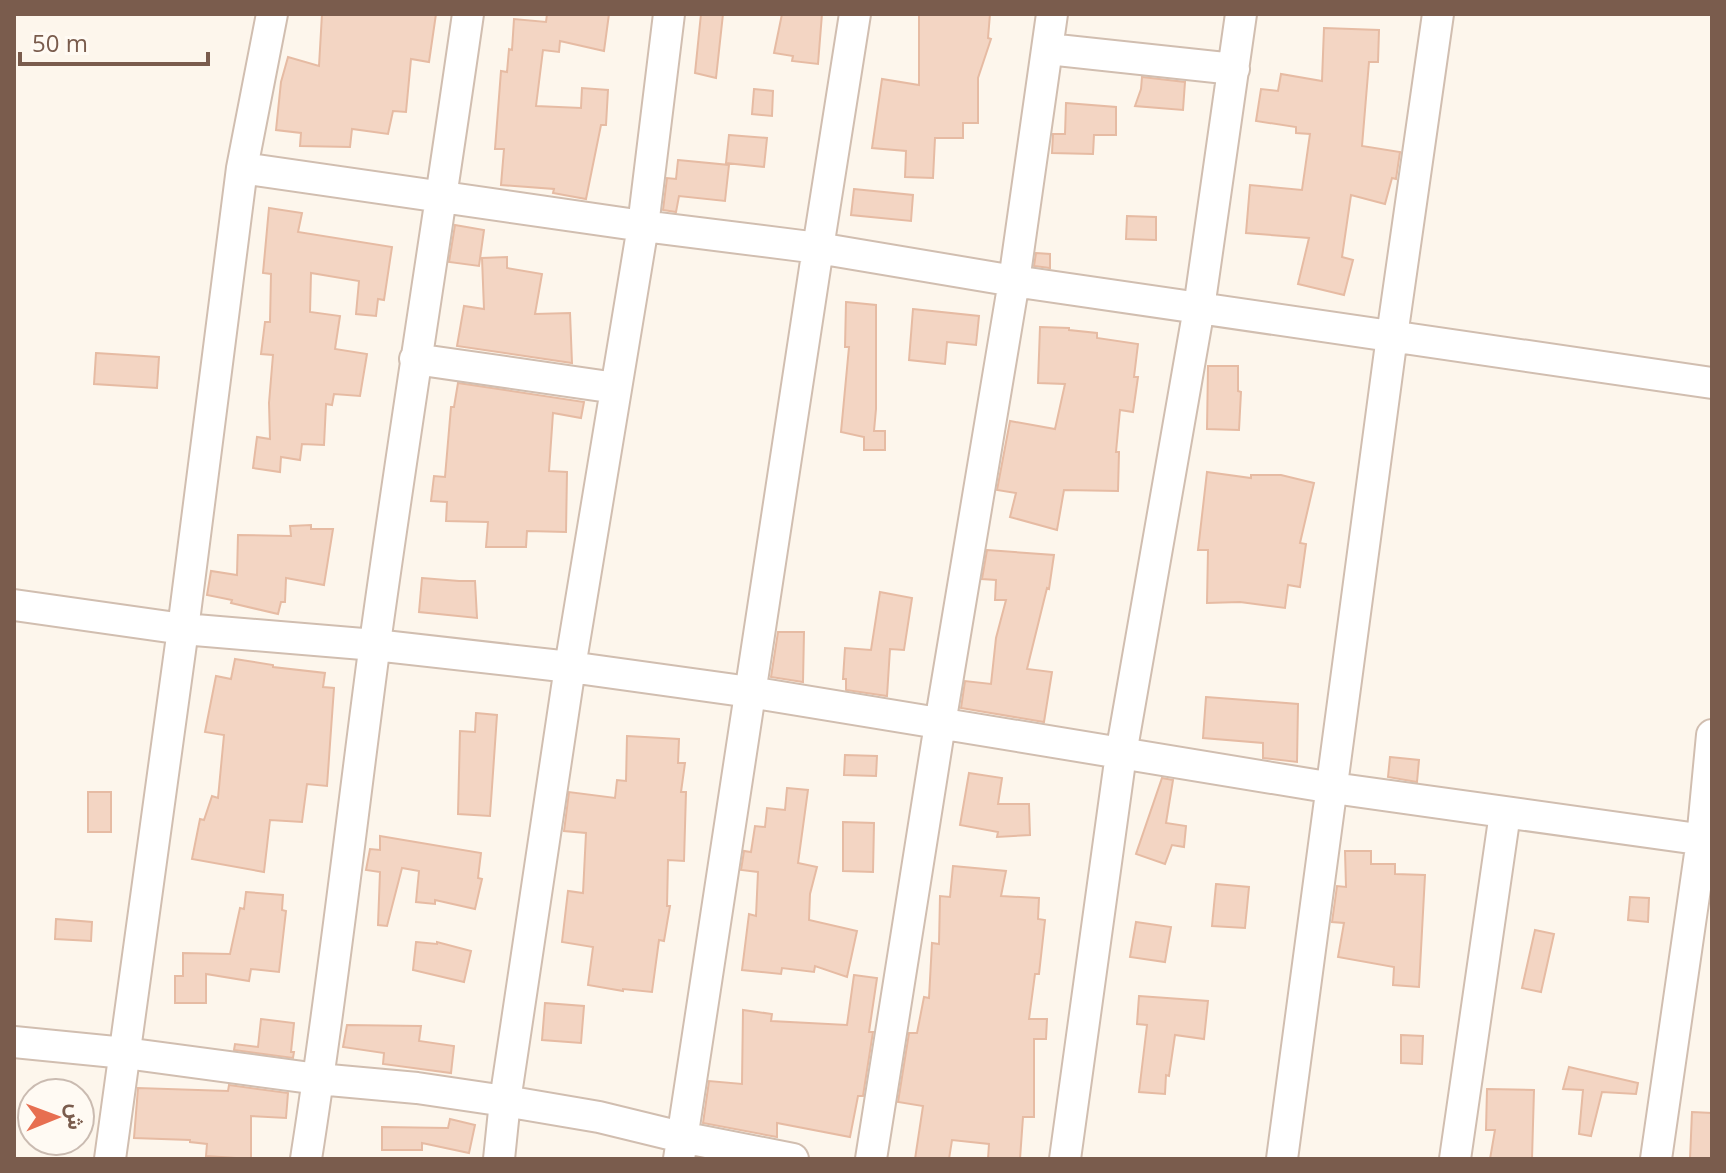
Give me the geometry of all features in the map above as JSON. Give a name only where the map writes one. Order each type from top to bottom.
[{"type":"street","points":[[110,1159],[242,168],[272,14]]},
{"type":"street","points":[[306,1159],[415,359],[468,14]]},
{"type":"street","points":[[499,1159],[570,667],[643,226],[669,14]]},
{"type":"street","points":[[680,1148],[855,14]]},
{"type":"street","points":[[871,1159],[1014,281],[1052,14]]},
{"type":"street","points":[[1065,1159],[1121,754],[1199,308],[1241,14]]},
{"type":"street","points":[[1282,1159],[1438,14]]},
{"type":"street","points":[[1048,49],[1234,69]]},
{"type":"street","points":[[242,168],[818,248],[1014,281],[1712,383]]},
{"type":"street","points":[[415,359],[616,388]]},
{"type":"street","points":[[14,605],[183,629],[375,645],[570,667],[750,692],[1333,788],[1707,840]]},
{"type":"street","points":[[1656,1159],[1707,840],[1712,735]]},
{"type":"street","points":[[1455,1159],[1505,813]]},
{"type":"street","points":[[14,1042],[417,1088],[505,1101],[599,1117],[680,1148],[793,1159]]},
{"type":"building","points":[[322,14],[436,14],[429,62],[411,59],[406,112],[393,111],[388,134],[352,129],[350,147],[300,146],[301,133],[276,130],[281,82],[288,57],[319,66]]},
{"type":"building","points":[[547,14],[609,14],[604,51],[560,41],[559,52],[543,50],[536,106],[581,108],[582,88],[608,90],[606,125],[601,125],[586,199],[553,193],[554,189],[501,185],[504,149],[495,149],[501,71],[507,72],[514,19],[546,22]]},
{"type":"building","points":[[701,14],[723,14],[716,78],[695,73]]},
{"type":"building","points":[[782,14],[822,14],[818,64],[792,61],[793,56],[774,53]]},
{"type":"building","points":[[919,14],[990,14],[988,38],[991,39],[978,78],[978,123],[963,123],[963,138],[935,138],[933,178],[905,177],[906,151],[872,148],[882,79],[919,85]]},
{"type":"building","points":[[1324,28],[1379,30],[1378,62],[1369,62],[1362,146],[1400,152],[1396,179],[1392,178],[1385,204],[1351,195],[1342,257],[1353,260],[1344,295],[1298,284],[1309,238],[1246,233],[1250,185],[1302,190],[1310,134],[1296,133],[1296,127],[1256,121],[1261,89],[1278,91],[1281,74],[1322,81]]},
{"type":"building","points":[[1142,77],[1185,82],[1183,110],[1135,106]]},
{"type":"building","points":[[754,89],[773,91],[772,116],[752,114]]},
{"type":"building","points":[[1066,103],[1116,107],[1116,135],[1094,135],[1093,154],[1052,153],[1053,134],[1065,134]]},
{"type":"building","points":[[729,135],[767,138],[764,167],[726,163]]},
{"type":"building","points":[[678,160],[729,165],[725,201],[679,196],[676,212],[663,210],[667,178],[676,179]]},
{"type":"building","points":[[854,189],[913,195],[911,221],[851,215]]},
{"type":"building","points":[[269,208],[302,213],[298,232],[392,247],[384,300],[378,299],[376,316],[356,314],[359,281],[311,273],[310,312],[340,316],[335,349],[367,354],[360,396],[334,394],[332,405],[326,404],[324,445],[302,444],[300,460],[281,457],[280,472],[253,468],[257,437],[270,439],[273,355],[261,354],[265,322],[270,322],[271,274],[263,273]]},
{"type":"building","points":[[1127,216],[1156,217],[1156,240],[1126,239]]},
{"type":"building","points":[[455,225],[484,230],[479,266],[449,262]]},
{"type":"building","points":[[1036,253],[1050,254],[1050,268],[1034,266]]},
{"type":"building","points":[[507,257],[507,268],[542,274],[535,314],[570,313],[572,363],[457,346],[464,306],[484,309],[482,258]]},
{"type":"building","points":[[846,302],[876,305],[874,431],[885,431],[885,450],[864,450],[864,437],[841,432],[849,347],[845,347]]},
{"type":"building","points":[[913,309],[979,316],[976,345],[947,342],[945,364],[909,360]]},
{"type":"building","points":[[1040,327],[1069,328],[1097,333],[1097,338],[1138,344],[1134,377],[1138,377],[1133,412],[1120,410],[1116,452],[1119,452],[1118,491],[1064,490],[1057,530],[1010,517],[1016,493],[997,490],[1010,421],[1055,429],[1065,384],[1038,383]]},
{"type":"building","points":[[96,353],[159,357],[157,388],[94,384]]},
{"type":"building","points":[[1208,366],[1238,366],[1238,391],[1241,392],[1239,430],[1207,429]]},
{"type":"building","points":[[458,383],[584,402],[581,418],[553,413],[549,471],[567,472],[566,532],[527,531],[526,547],[486,547],[488,522],[446,521],[447,502],[431,501],[434,476],[445,477],[451,407],[454,407]]},
{"type":"building","points":[[1207,472],[1251,478],[1251,475],[1281,475],[1314,483],[1300,543],[1306,544],[1300,587],[1288,585],[1285,608],[1240,602],[1207,603],[1208,550],[1198,550]]},
{"type":"building","points":[[311,525],[311,529],[333,529],[324,585],[286,578],[285,602],[281,602],[278,614],[207,595],[211,571],[237,575],[238,535],[291,536],[290,526]]},
{"type":"building","points":[[987,550],[1054,555],[1049,589],[1027,669],[1052,672],[1044,722],[961,708],[965,681],[991,684],[996,638],[1006,600],[995,600],[996,580],[982,579]]},
{"type":"building","points":[[422,578],[475,581],[477,618],[419,612]]},
{"type":"building","points":[[880,592],[912,598],[904,650],[890,649],[887,696],[846,690],[846,679],[843,679],[845,648],[871,650]]},
{"type":"building","points":[[778,632],[804,632],[803,682],[771,677]]},
{"type":"building","points":[[235,659],[325,673],[323,687],[334,688],[327,786],[307,784],[302,822],[270,820],[264,872],[192,859],[200,819],[204,820],[212,796],[218,798],[224,735],[205,732],[216,676],[231,679]]},
{"type":"building","points":[[1206,697],[1298,704],[1297,762],[1263,758],[1263,743],[1203,738]]},
{"type":"building","points":[[476,713],[497,715],[490,816],[458,814],[460,731],[475,732]]},
{"type":"building","points":[[627,736],[679,739],[678,763],[685,763],[681,792],[686,792],[684,861],[668,860],[667,906],[670,906],[664,941],[659,940],[652,992],[588,985],[593,947],[562,942],[568,891],[583,893],[586,833],[564,831],[569,792],[615,798],[617,780],[626,781]]},
{"type":"building","points":[[845,755],[877,756],[876,776],[844,775]]},
{"type":"building","points":[[1390,757],[1419,760],[1417,782],[1388,777]]},
{"type":"building","points":[[969,773],[1002,778],[998,804],[1029,804],[1030,835],[997,837],[998,832],[960,825]]},
{"type":"building","points":[[1162,778],[1173,780],[1166,823],[1186,826],[1184,847],[1172,845],[1165,864],[1136,854]]},
{"type":"building","points":[[787,788],[808,790],[798,863],[817,867],[810,894],[809,920],[857,931],[847,977],[815,966],[814,972],[782,968],[781,974],[742,970],[749,914],[756,916],[758,872],[741,870],[744,851],[751,852],[755,826],[765,827],[767,808],[785,810]]},
{"type":"building","points":[[88,792],[111,792],[111,832],[88,832]]},
{"type":"building","points":[[843,822],[874,823],[873,872],[843,871]]},
{"type":"building","points":[[380,836],[481,853],[478,878],[482,879],[475,909],[435,900],[435,904],[416,902],[419,871],[402,868],[387,926],[378,925],[380,872],[366,870],[370,849],[380,850]]},
{"type":"building","points":[[1345,851],[1371,851],[1371,864],[1395,864],[1395,874],[1425,875],[1419,987],[1393,985],[1394,967],[1338,957],[1344,923],[1332,922],[1337,886],[1346,887]]},
{"type":"building","points":[[953,866],[1006,871],[1001,896],[1039,898],[1038,919],[1045,920],[1039,974],[1035,974],[1029,1019],[1047,1019],[1046,1039],[1034,1039],[1034,1117],[1023,1117],[1020,1159],[988,1159],[989,1144],[952,1140],[949,1159],[915,1159],[923,1106],[898,1102],[909,1033],[917,1033],[924,997],[929,998],[932,943],[939,944],[940,896],[950,897]]},
{"type":"building","points":[[1216,884],[1249,887],[1245,928],[1212,926]]},
{"type":"building","points":[[246,892],[283,895],[282,910],[286,911],[279,972],[251,969],[249,981],[206,974],[206,1003],[175,1003],[175,976],[183,976],[183,953],[230,954]]},
{"type":"building","points":[[1630,897],[1649,898],[1648,922],[1628,920]]},
{"type":"building","points":[[56,919],[92,922],[91,941],[55,939]]},
{"type":"building","points":[[1136,922],[1171,927],[1165,962],[1130,957]]},
{"type":"building","points":[[1535,930],[1554,934],[1541,992],[1522,988]]},
{"type":"building","points":[[416,942],[437,942],[471,951],[464,982],[413,970]]},
{"type":"building","points":[[854,975],[877,978],[863,1096],[858,1096],[850,1137],[777,1123],[777,1137],[703,1123],[709,1081],[742,1084],[743,1010],[772,1014],[771,1021],[847,1025]]},
{"type":"building","points":[[1139,996],[1208,1001],[1204,1039],[1175,1035],[1165,1094],[1139,1092],[1147,1025],[1137,1024]]},
{"type":"building","points":[[545,1003],[584,1006],[581,1043],[542,1040]]},
{"type":"building","points":[[261,1019],[294,1023],[293,1058],[234,1050],[235,1044],[258,1047]]},
{"type":"building","points":[[347,1025],[421,1026],[419,1041],[454,1046],[451,1073],[383,1064],[384,1053],[343,1047]]},
{"type":"building","points":[[1401,1035],[1423,1036],[1422,1064],[1401,1063]]},
{"type":"building","points":[[1569,1067],[1638,1083],[1636,1094],[1602,1092],[1591,1136],[1579,1134],[1583,1090],[1563,1089]]},
{"type":"building","points":[[229,1085],[288,1093],[286,1118],[251,1116],[251,1159],[206,1156],[207,1144],[190,1140],[134,1138],[138,1088],[228,1091]]},
{"type":"building","points":[[1487,1089],[1534,1090],[1532,1159],[1490,1159],[1495,1130],[1486,1130]]},
{"type":"building","points":[[1692,1112],[1712,1113],[1712,1159],[1690,1159]]},
{"type":"building","points":[[450,1119],[475,1125],[469,1153],[422,1143],[422,1150],[382,1150],[382,1127],[448,1128]]}]
